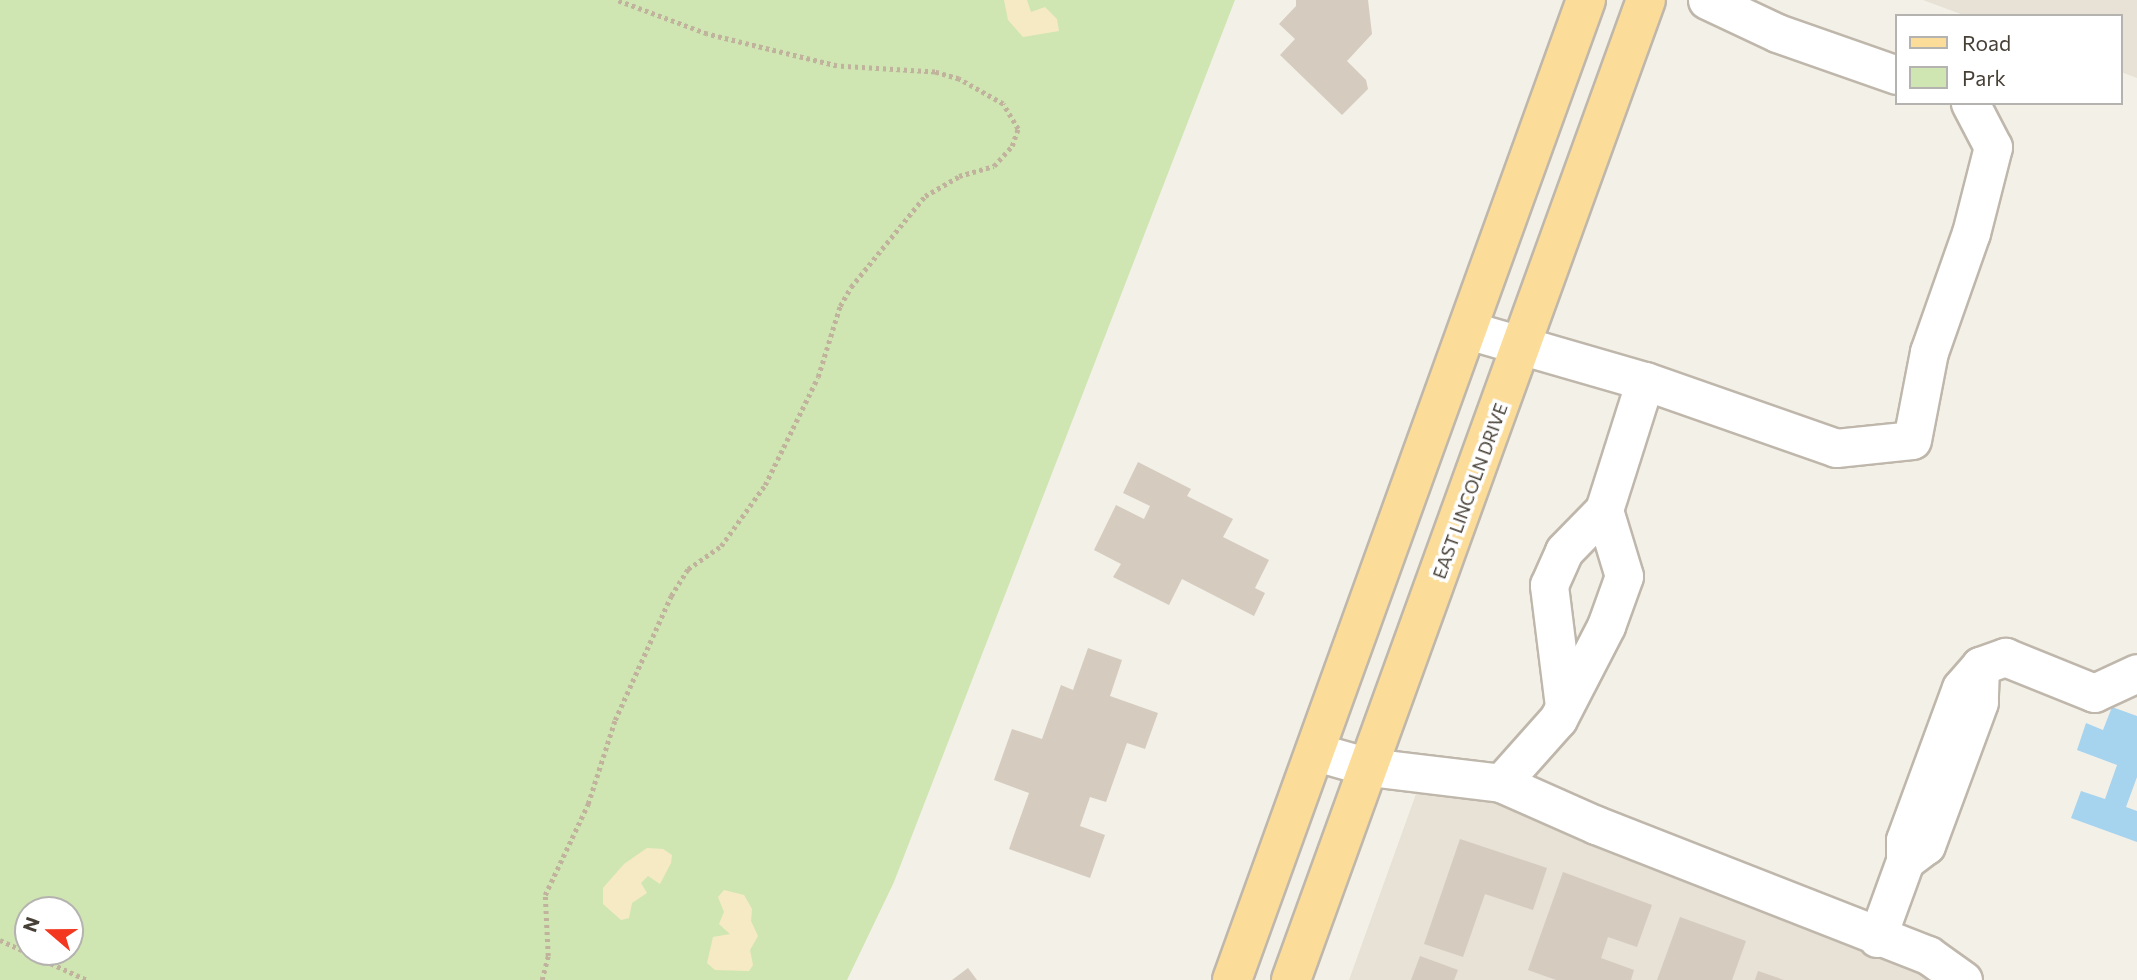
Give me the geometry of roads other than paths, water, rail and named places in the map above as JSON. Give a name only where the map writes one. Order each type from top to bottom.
[{"type":"main road","points":[[1232,980],[1586,0]]},
{"type":"main road","name":"EAST LINCOLN DRIVE","points":[[1291,980],[1523,347],[1646,0]]},
{"type":"lane","points":[[1707,0],[1777,33],[1896,75]]},
{"type":"lane","points":[[1468,330],[1645,381],[1836,448],[1912,440],[1930,352],[1971,233],[1993,147],[1971,105]]},
{"type":"lane","points":[[1564,706],[1549,585],[1564,551],[1604,510],[1645,381]]},
{"type":"lane","points":[[1501,783],[1564,706],[1606,626],[1623,576],[1604,510]]},
{"type":"lane","points":[[1877,938],[1905,861],[1905,840],[1961,688],[1980,666],[2005,657],[2094,693],[2137,673]]},
{"type":"lane","points":[[1316,751],[1369,767],[1441,780],[1501,783],[1877,938],[1928,955],[1964,980]]},
{"type":"water","points":[[2112,707],[2137,716],[2137,777],[2126,807],[2137,811],[2137,842],[2071,818],[2081,791],[2105,799],[2117,765],[2077,750],[2086,723],[2103,730]]}]
